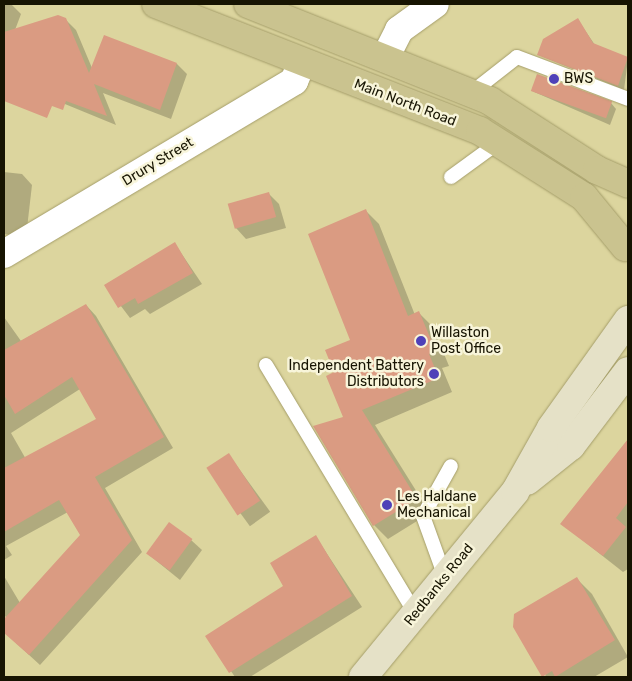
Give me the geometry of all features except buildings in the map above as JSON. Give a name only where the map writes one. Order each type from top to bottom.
[{"type":"main road","name":"Main North Road","points":[[156,4],[499,142],[524,156],[584,197],[627,242]]},
{"type":"main road","points":[[205,4],[292,40],[303,52],[302,63]]},
{"type":"main road","points":[[248,4],[471,93],[628,184]]},
{"type":"main road","points":[[385,58],[386,72],[397,80],[485,120],[508,136],[524,156]]},
{"type":"main road","name":"Redbanks Road","points":[[364,677],[515,492],[551,428],[628,320]]},
{"type":"main road","name":"Redbanks Road","points":[[515,492],[571,446],[628,370]]},
{"type":"street","points":[[385,58],[399,30],[436,4]]},
{"type":"street","name":"Drury Street","points":[[4,254],[294,81],[302,63]]},
{"type":"lane","points":[[471,93],[517,57],[628,99]]},
{"type":"lane","points":[[451,177],[499,142]]},
{"type":"lane","points":[[266,365],[415,613]]},
{"type":"lane","points":[[445,577],[423,516],[451,466]]},
{"type":"place","name":"BWS","points":[[554,79]]},
{"type":"place","name":"Willaston Post Office","points":[[421,341]]},
{"type":"place","name":"Independent Battery Distributors","points":[[434,374]]},
{"type":"place","name":"Les Haldane Mechanical","points":[[387,505]]}]
